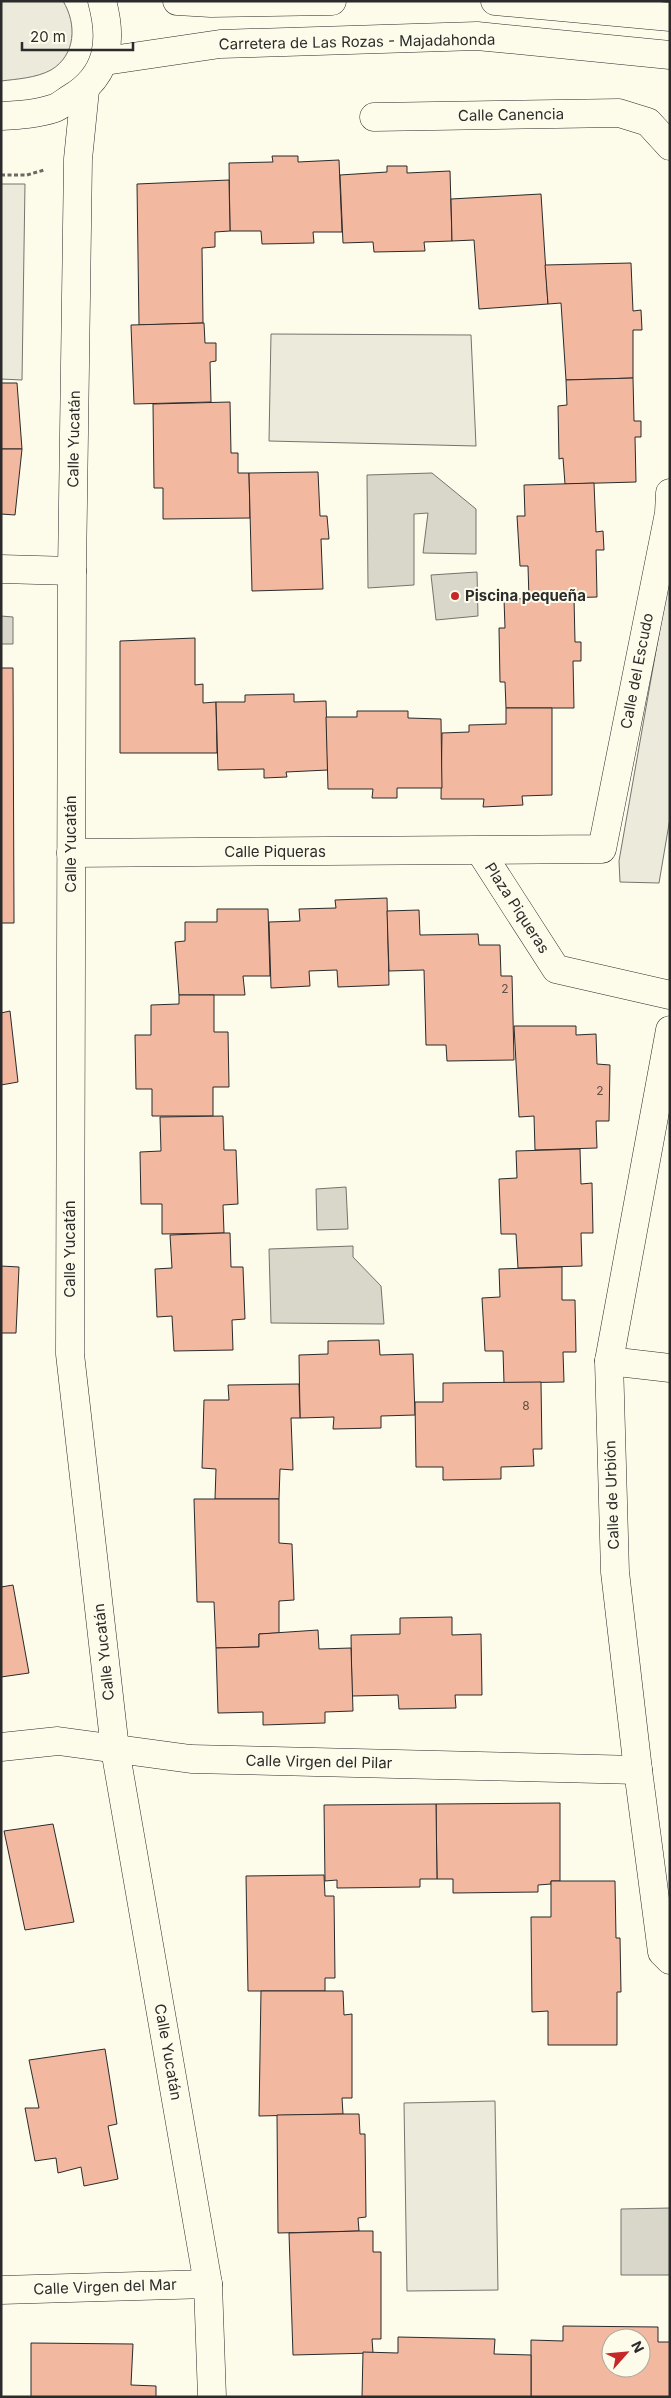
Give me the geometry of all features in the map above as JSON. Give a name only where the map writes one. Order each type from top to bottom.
[{"type":"street","points":[[1,116],[56,108],[85,90],[105,61],[108,25],[102,1]]},
{"type":"street","points":[[177,1],[211,3],[332,1]]},
{"type":"street","points":[[495,1],[670,17]]},
{"type":"street","name":"Carretera de Las Rozas - Majadahonda","points":[[105,61],[220,44],[477,36],[670,55]]},
{"type":"street","name":"Calle Yucatán","points":[[85,90],[78,159],[72,570],[70,1354],[115,1749],[208,2284],[212,2397]]},
{"type":"street","name":"Calle Canencia","points":[[374,118],[618,113],[648,122],[670,146]]},
{"type":"street","name":"Calle del Escudo","points":[[602,849],[669,513],[670,493]]},
{"type":"street","points":[[1,569],[72,570]]},
{"type":"street","name":"Plaza Piqueras","points":[[480,852],[602,849]]},
{"type":"street","name":"Plaza Piqueras","points":[[480,852],[556,969],[670,995]]},
{"type":"street","name":"Calle Piqueras","points":[[71,853],[480,852]]},
{"type":"street","name":"Calle de Urbión","points":[[670,1030],[609,1361],[614,1572],[662,1952],[670,1960]]},
{"type":"street","points":[[609,1361],[670,1368]]},
{"type":"street","name":"Calle Virgen del Pilar","points":[[1,1747],[58,1741],[191,1758],[638,1770]]},
{"type":"street","name":"Calle Virgen del Mar","points":[[1,2290],[208,2284]]},
{"type":"path","points":[[1,175],[26,175],[78,159]]},
{"type":"shaded area","points":[[1,1],[63,1],[71,19],[72,38],[65,56],[59,64],[39,75],[1,81]]},
{"type":"shaded area","points":[[1,184],[25,184],[22,380],[1,379]]},
{"type":"shaded area","points":[[271,334],[471,335],[476,446],[269,441]]},
{"type":"shaded area","points":[[432,473],[476,509],[476,554],[423,553],[428,513],[414,514],[414,585],[368,588],[367,475]]},
{"type":"shaded area","points":[[670,571],[670,818],[659,883],[620,882],[619,861]]},
{"type":"shaded area","name":"Piscina pequeña","points":[[477,572],[478,616],[436,620],[431,575]]},
{"type":"shaded area","points":[[1,616],[13,617],[13,644],[1,644]]},
{"type":"shaded area","points":[[346,1187],[348,1229],[317,1230],[316,1189]]},
{"type":"shaded area","points":[[353,1246],[353,1257],[381,1286],[384,1324],[271,1323],[269,1249]]},
{"type":"shaded area","points":[[495,2101],[498,2290],[407,2291],[404,2103]]},
{"type":"shaded area","points":[[670,2208],[670,2275],[621,2275],[621,2209]]},
{"type":"building","points":[[272,156],[298,156],[298,162],[339,160],[342,232],[313,232],[314,243],[262,244],[261,231],[230,231],[229,163],[273,162]]},
{"type":"building","points":[[387,166],[407,166],[407,173],[450,171],[452,241],[424,242],[425,251],[374,252],[373,242],[343,243],[340,175],[387,172]]},
{"type":"building","points":[[229,180],[230,231],[215,232],[215,247],[202,248],[203,323],[139,325],[137,184]]},
{"type":"building","points":[[541,194],[548,304],[479,309],[474,240],[452,241],[451,199]]},
{"type":"building","points":[[631,263],[633,311],[641,310],[642,330],[633,330],[633,378],[566,380],[561,303],[548,304],[545,265]]},
{"type":"building","points":[[204,323],[205,343],[216,343],[216,361],[210,362],[211,402],[134,404],[131,325]]},
{"type":"building","points":[[633,378],[634,421],[641,421],[641,437],[635,437],[636,482],[565,484],[563,458],[559,459],[558,406],[567,405],[566,380]]},
{"type":"building","points":[[1,383],[17,383],[22,449],[1,449]]},
{"type":"building","points":[[230,402],[231,453],[238,453],[238,473],[249,473],[250,518],[163,519],[163,488],[154,488],[153,404]]},
{"type":"building","points":[[1,449],[22,449],[15,515],[1,514]]},
{"type":"building","points":[[318,472],[320,516],[327,516],[329,539],[321,539],[323,589],[252,591],[249,473]]},
{"type":"building","points":[[594,483],[596,532],[603,531],[604,550],[596,550],[597,597],[529,599],[528,566],[520,566],[517,516],[525,516],[524,485]]},
{"type":"building","points":[[574,598],[575,642],[581,642],[581,661],[573,661],[574,708],[506,708],[505,682],[500,682],[499,628],[505,628],[504,599]]},
{"type":"building","points":[[195,638],[195,685],[203,684],[203,703],[216,702],[217,753],[120,753],[120,641]]},
{"type":"building","points":[[1,668],[13,668],[14,923],[1,923]]},
{"type":"building","points":[[294,694],[294,702],[326,701],[328,770],[286,772],[287,777],[264,778],[264,769],[218,770],[216,702],[245,702],[245,695]]},
{"type":"building","points":[[506,708],[552,708],[552,795],[522,796],[523,805],[483,807],[484,799],[441,799],[442,733],[469,732],[469,725],[506,724]]},
{"type":"building","points":[[357,711],[408,711],[408,718],[441,719],[442,788],[397,788],[397,798],[372,798],[373,789],[328,789],[326,717],[357,717]]},
{"type":"building","points":[[387,898],[389,985],[338,987],[337,970],[309,971],[310,986],[271,988],[269,922],[300,921],[299,909],[336,908],[335,900]]},
{"type":"building","points":[[217,909],[268,909],[270,976],[243,976],[245,995],[179,995],[175,942],[185,941],[185,922],[217,922]]},
{"type":"building","points":[[419,910],[420,935],[478,934],[479,945],[500,945],[501,976],[512,976],[514,1060],[447,1061],[446,1045],[426,1045],[424,970],[389,971],[387,911]]},
{"type":"building","points":[[179,995],[214,995],[214,1032],[228,1032],[229,1087],[213,1087],[213,1116],[152,1116],[152,1089],[136,1089],[135,1035],[151,1035],[151,1005],[179,1004]]},
{"type":"building","points":[[10,1011],[18,1082],[1,1085],[1,1013]]},
{"type":"building","points":[[514,1026],[576,1026],[576,1035],[596,1034],[597,1064],[610,1065],[609,1121],[596,1121],[597,1148],[535,1150],[534,1116],[519,1117]]},
{"type":"building","points":[[223,1116],[224,1150],[236,1150],[238,1204],[223,1205],[224,1233],[162,1234],[162,1204],[141,1204],[140,1152],[161,1151],[160,1117]]},
{"type":"building","points":[[580,1149],[581,1184],[592,1183],[593,1233],[581,1233],[582,1266],[518,1268],[516,1234],[501,1234],[499,1179],[517,1178],[516,1151]]},
{"type":"building","points":[[230,1233],[231,1267],[243,1267],[245,1319],[232,1320],[233,1350],[174,1351],[172,1316],[157,1317],[155,1269],[172,1268],[170,1235]]},
{"type":"building","points":[[1,1266],[19,1267],[16,1333],[1,1333]]},
{"type":"building","points":[[562,1267],[562,1300],[575,1300],[576,1352],[563,1352],[564,1382],[504,1383],[503,1351],[485,1351],[482,1298],[500,1297],[499,1269]]},
{"type":"building","points":[[379,1340],[380,1355],[413,1354],[415,1415],[381,1416],[381,1428],[333,1429],[334,1417],[300,1418],[299,1355],[328,1354],[328,1341]]},
{"type":"building","points":[[541,1382],[542,1449],[533,1449],[534,1466],[501,1467],[501,1479],[443,1480],[443,1467],[416,1467],[415,1402],[443,1402],[443,1383]]},
{"type":"building","points":[[299,1384],[300,1418],[291,1418],[293,1470],[280,1469],[279,1499],[215,1499],[216,1469],[202,1468],[204,1400],[229,1400],[228,1385]]},
{"type":"building","points":[[194,1499],[279,1499],[279,1543],[292,1544],[294,1600],[279,1601],[279,1633],[259,1634],[259,1647],[216,1648],[214,1602],[197,1602]]},
{"type":"building","points":[[13,1585],[29,1673],[1,1677],[1,1587]]},
{"type":"building","points":[[452,1617],[452,1635],[481,1634],[482,1695],[455,1695],[456,1708],[399,1709],[398,1695],[352,1696],[351,1635],[400,1634],[400,1618]]},
{"type":"building","points":[[318,1630],[319,1649],[351,1648],[353,1711],[325,1712],[325,1723],[263,1725],[263,1712],[218,1713],[216,1648],[259,1647],[259,1634]]},
{"type":"building","points":[[560,1803],[560,1881],[551,1881],[551,1884],[538,1885],[538,1892],[453,1893],[453,1879],[437,1879],[436,1804]]},
{"type":"building","points":[[436,1804],[437,1879],[420,1879],[420,1887],[337,1888],[337,1880],[325,1881],[324,1805]]},
{"type":"building","points":[[53,1824],[74,1922],[25,1930],[4,1831]]},
{"type":"building","points":[[324,1875],[325,1896],[334,1896],[335,1978],[325,1978],[325,1991],[248,1991],[246,1876]]},
{"type":"building","points":[[551,1881],[615,1881],[616,1938],[620,1938],[621,1992],[617,1992],[617,2045],[548,2045],[548,2011],[532,2012],[531,1917],[551,1917]]},
{"type":"building","points":[[261,1991],[343,1991],[344,2015],[352,2014],[352,2098],[342,2098],[343,2114],[259,2116]]},
{"type":"building","points":[[105,2049],[117,2124],[108,2126],[118,2179],[84,2186],[81,2167],[58,2173],[56,2158],[35,2161],[25,2108],[39,2108],[29,2060]]},
{"type":"building","points":[[359,2114],[360,2134],[365,2134],[366,2217],[358,2218],[359,2231],[278,2233],[277,2115]]},
{"type":"building","points":[[373,2231],[373,2252],[381,2252],[381,2339],[372,2339],[373,2353],[293,2355],[289,2233]]},
{"type":"building","points":[[563,2326],[658,2327],[658,2342],[670,2342],[670,2397],[531,2397],[531,2340],[563,2341]]},
{"type":"building","points":[[398,2337],[495,2339],[494,2354],[531,2355],[531,2397],[362,2397],[363,2352],[398,2353]]},
{"type":"building","points":[[31,2343],[133,2344],[131,2385],[156,2386],[156,2397],[31,2397]]},
{"type":"place","name":"Piscina pequeña","points":[[455,596]]}]
